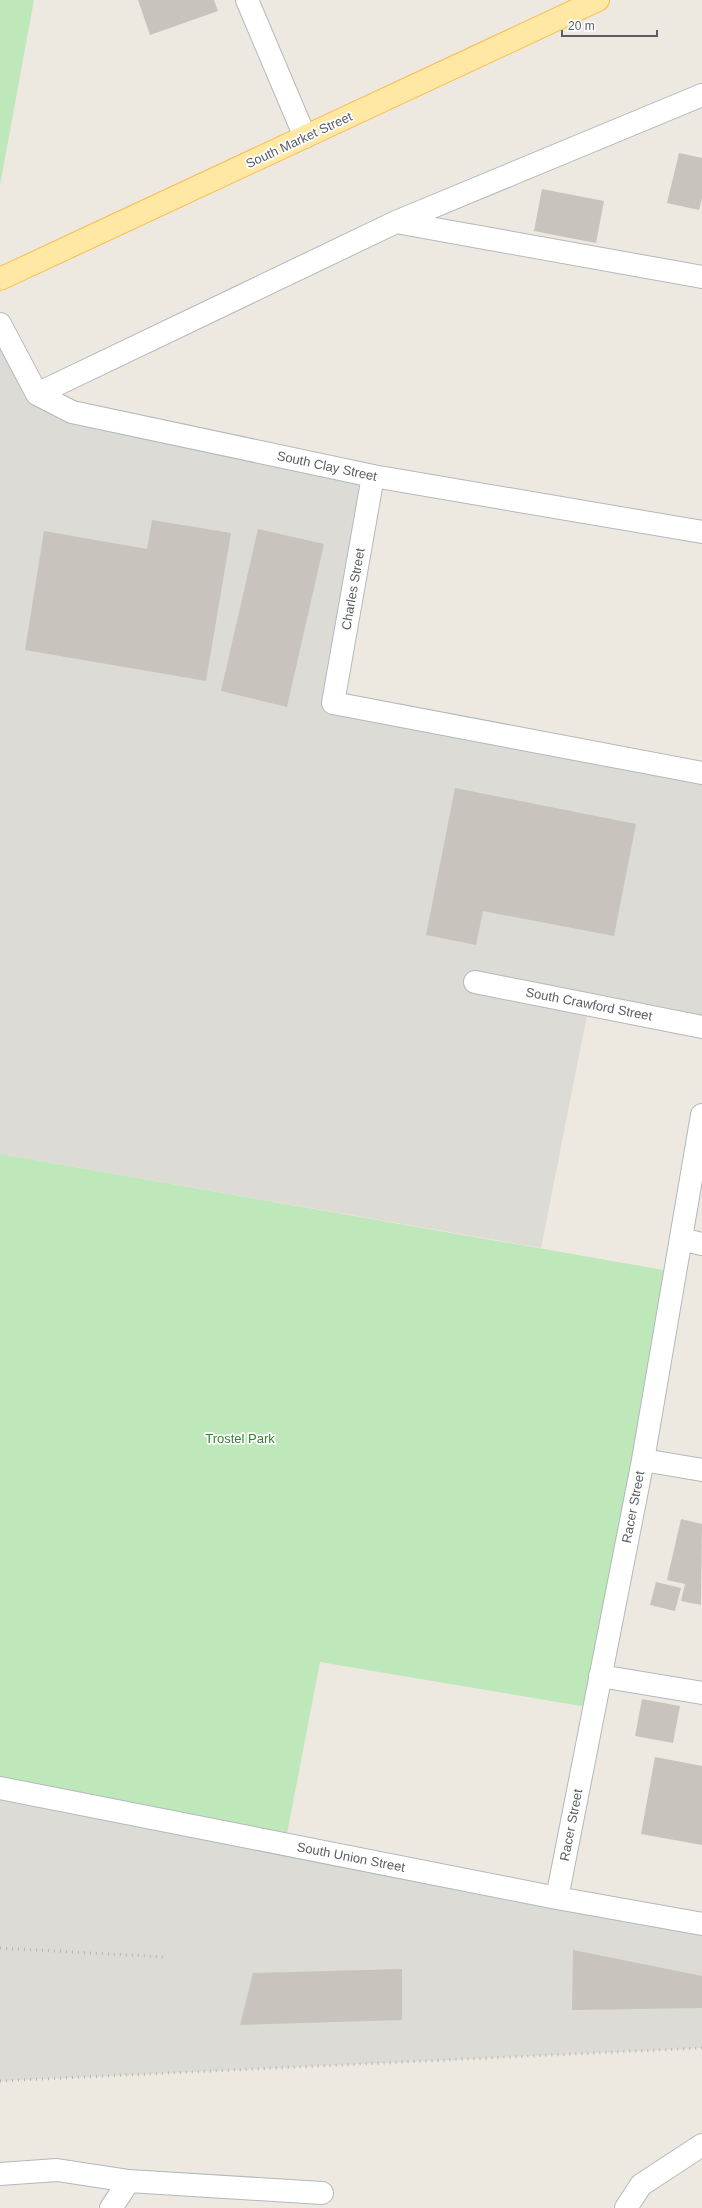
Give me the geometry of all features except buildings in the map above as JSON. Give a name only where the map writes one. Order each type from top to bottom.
[{"type":"main road","name":"South Market Street","points":[[0,279],[598,0]]},
{"type":"street","points":[[247,0],[305,137]]},
{"type":"street","points":[[0,324],[37,394],[396,222],[702,95]]},
{"type":"street","points":[[396,222],[702,277]]},
{"type":"street","name":"South Clay Street","points":[[37,394],[72,412],[373,476],[702,532]]},
{"type":"street","name":"Charles Street","points":[[373,476],[333,703],[702,773]]},
{"type":"street","name":"South Crawford Street","points":[[475,982],[702,1027]]},
{"type":"street","name":"Racer Street","points":[[557,1898],[643,1460],[702,1115]]},
{"type":"street","points":[[681,1239],[702,1244]]},
{"type":"street","points":[[643,1460],[702,1470]]},
{"type":"street","points":[[600,1676],[702,1693]]},
{"type":"street","name":"South Union Street","points":[[0,1788],[557,1898],[702,1924]]},
{"type":"street","points":[[626,2208],[641,2185],[702,2145]]},
{"type":"street","points":[[0,2174],[57,2170],[129,2181],[322,2193]]},
{"type":"street","points":[[111,2208],[129,2181]]},
{"type":"shaded area","points":[[0,324],[37,394],[373,476],[333,703],[702,773],[702,1027],[589,1005],[541,1248],[0,1154]]},
{"type":"shaded area","points":[[0,1788],[702,1924],[702,2048],[0,2081]]},
{"type":"green space","points":[[0,0],[34,0],[0,185]]},
{"type":"green space","name":"Trostel Park","points":[[0,1154],[675,1272],[593,1708],[320,1662],[285,1844],[0,1788]]},
{"type":"railway","points":[[0,1948],[165,1957]]},
{"type":"railway","points":[[0,2081],[702,2048]]}]
